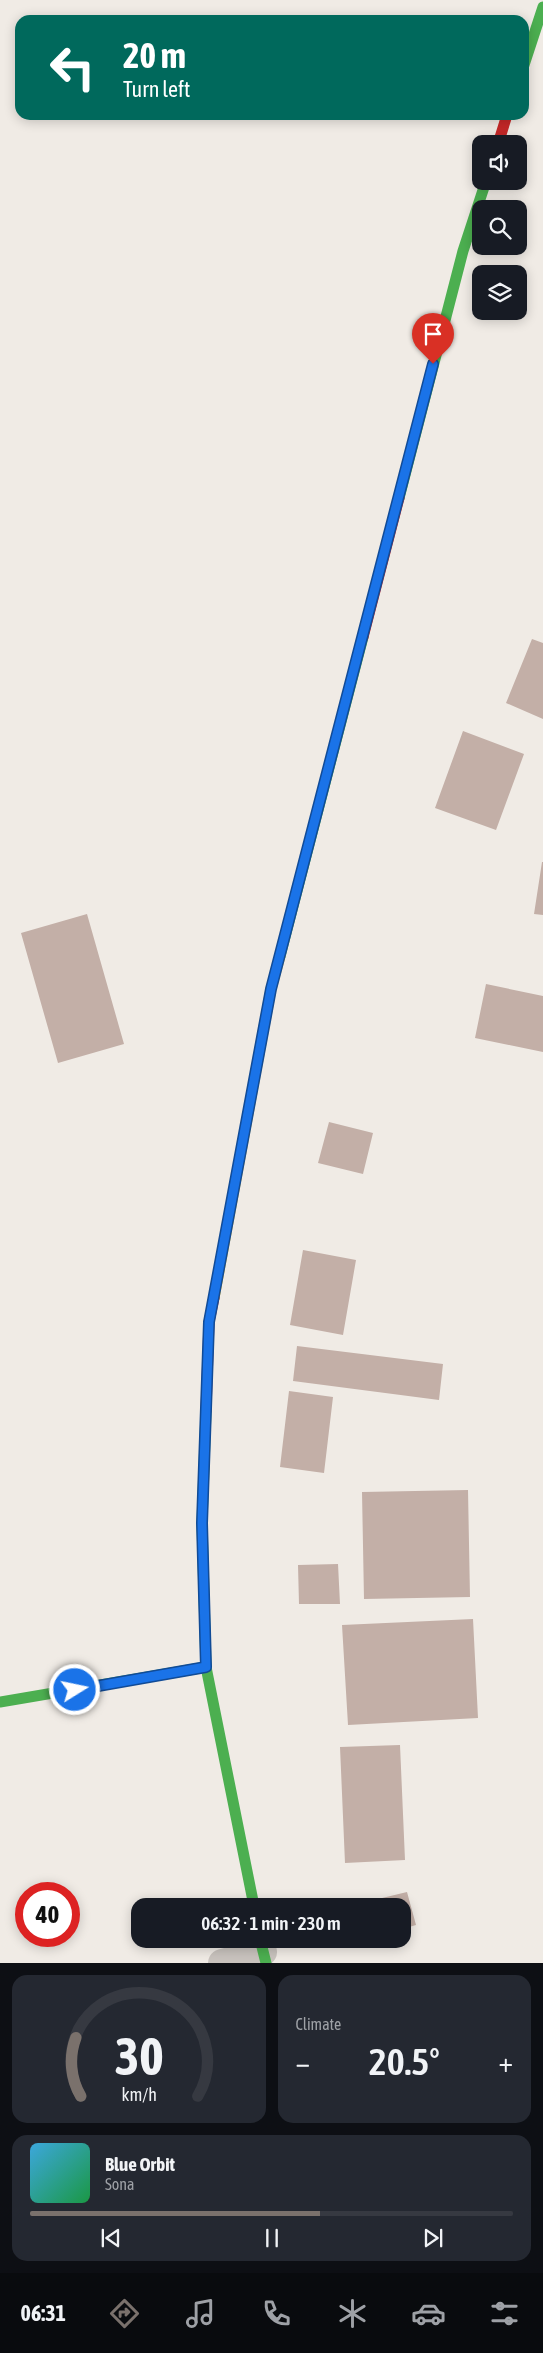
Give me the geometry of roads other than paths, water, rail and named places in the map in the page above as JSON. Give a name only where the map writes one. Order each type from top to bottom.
[{"type":"main road","points":[[529,49],[543,6]]},
{"type":"main road","points":[[501,135],[505,120]]},
{"type":"main road","points":[[252,1898],[206,1667],[202,1523],[209,1322],[271,989],[316,808],[463,250],[483,190]]},
{"type":"main road","points":[[0,1702],[206,1667]]},
{"type":"street","points":[[222,1963],[263,1951]]}]
